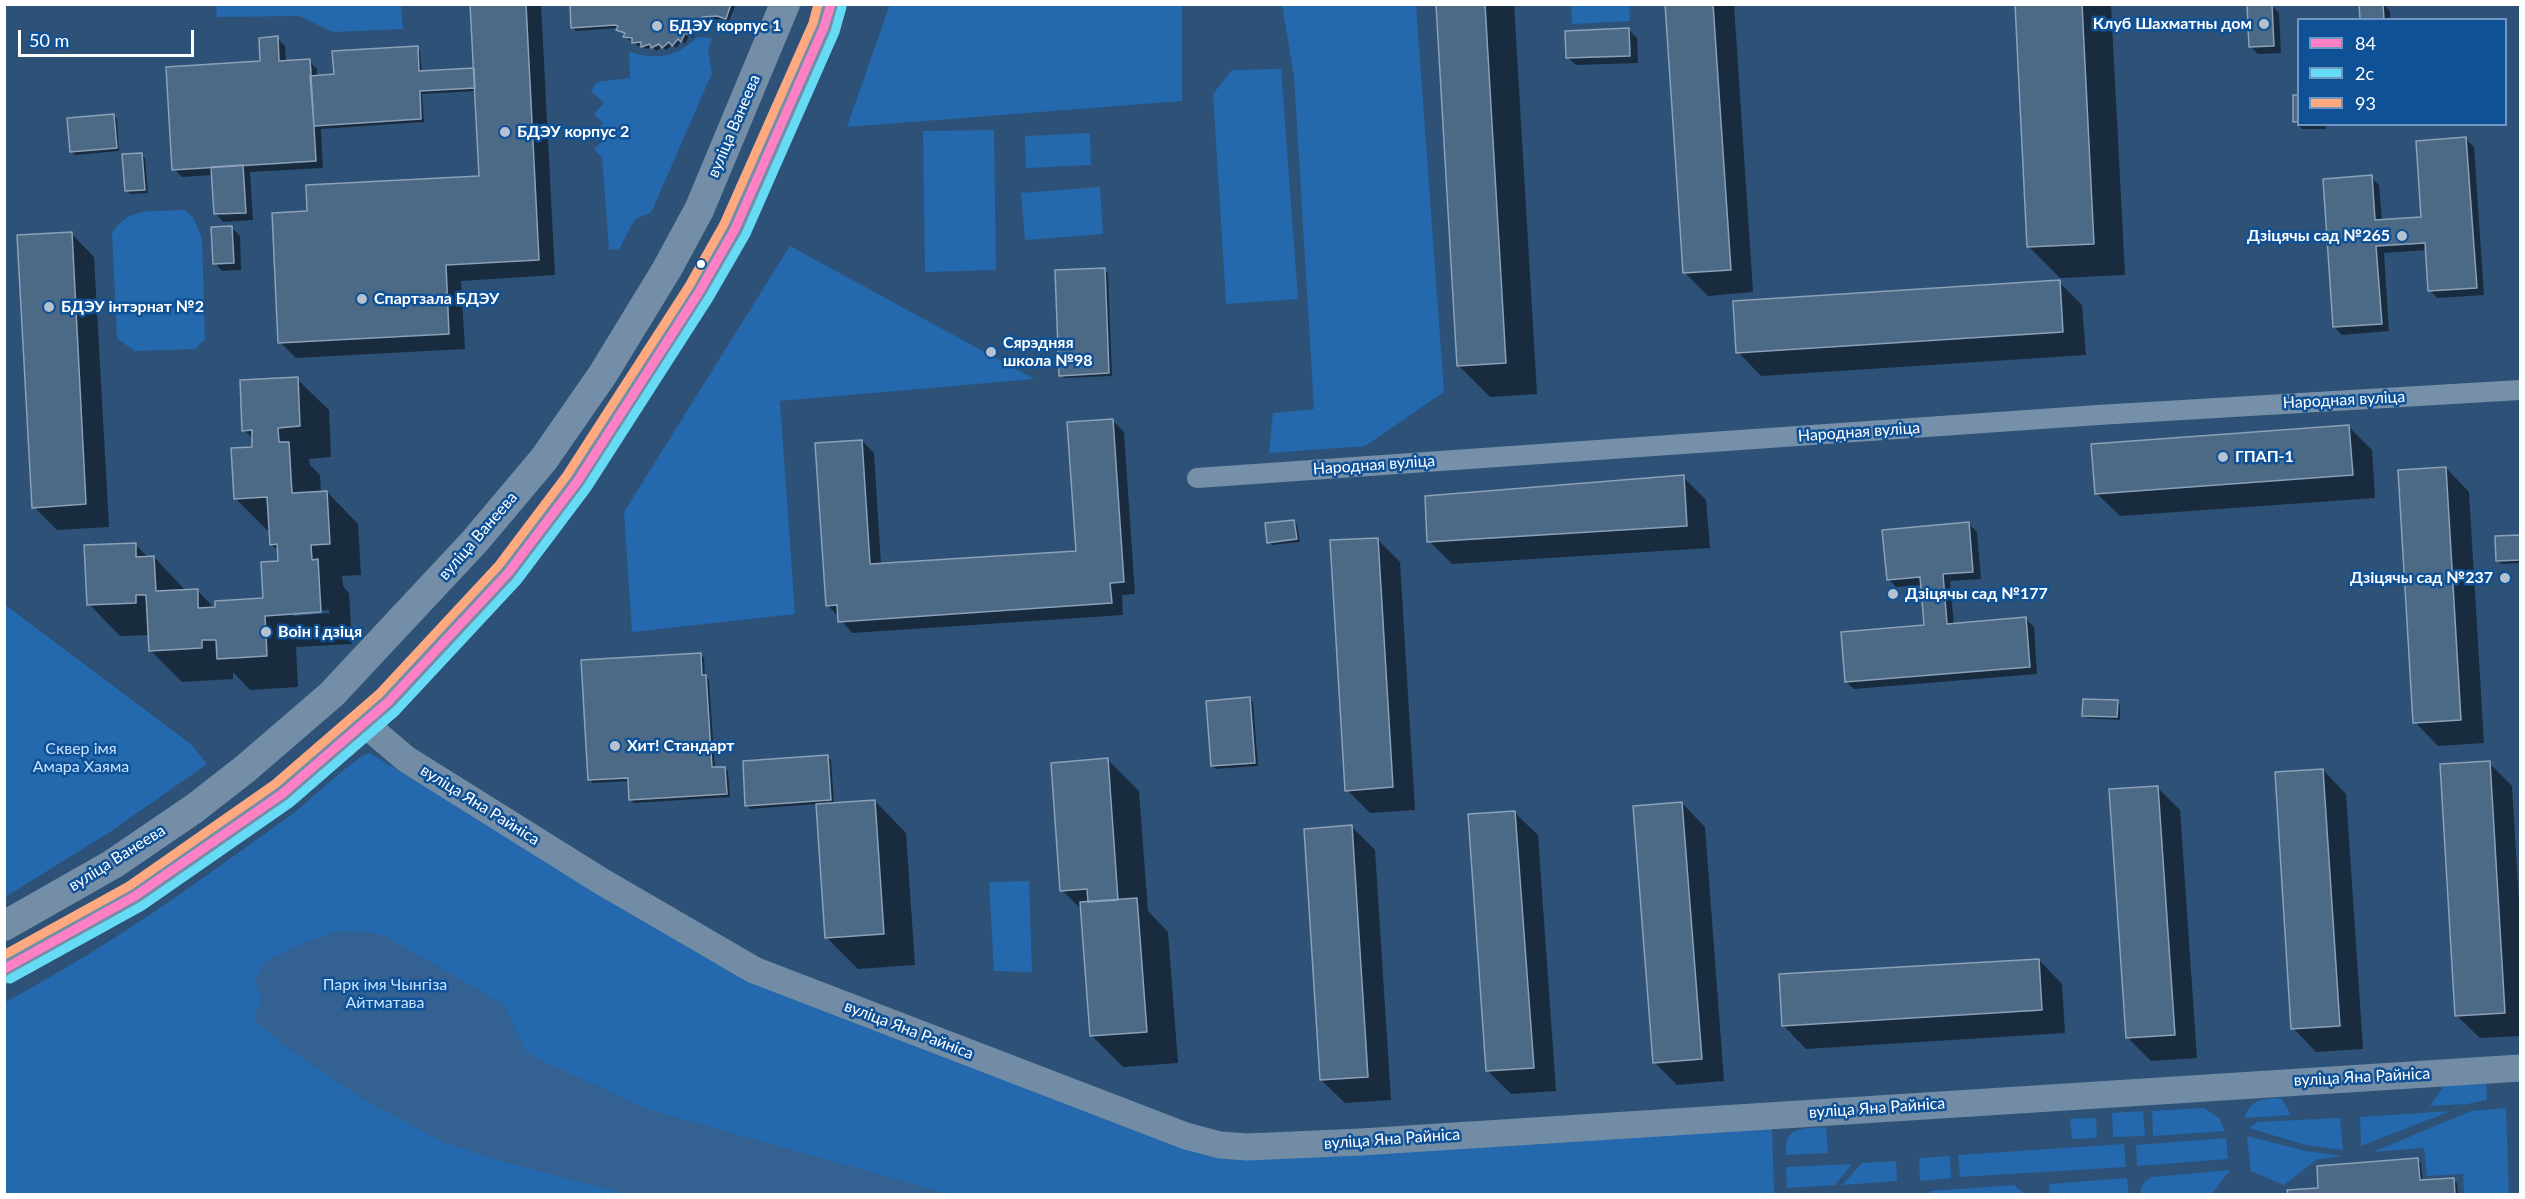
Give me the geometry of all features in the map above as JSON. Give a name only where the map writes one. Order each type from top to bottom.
[{"type":"main road","name":"вуліца Ванеева","points":[[4,926],[113,864],[195,808],[245,769],[332,694],[475,541],[544,459],[603,374],[667,269],[699,210],[785,4]]},
{"type":"main road","points":[[4,969],[135,896],[282,794],[365,724],[508,573],[577,482],[638,390],[735,229],[824,27],[831,4]]},
{"type":"main road","points":[[332,694],[365,724]]},
{"type":"main road","points":[[223,836],[250,805],[253,795],[252,786],[245,769]]},
{"type":"street","name":"Народная вуліца","points":[[1197,478],[2107,414],[2520,390]]},
{"type":"street","name":"вуліца Яна Райніса","points":[[365,724],[416,765],[601,881],[754,970],[1186,1136],[1220,1145],[1247,1147],[1361,1142],[2520,1068]]},
{"type":"green space","points":[[890,4],[1182,5],[1182,101],[847,127]]},
{"type":"green space","points":[[217,5],[401,5],[403,29],[333,32],[299,16],[216,17]]},
{"type":"green space","points":[[1282,5],[1416,5],[1444,392],[1365,446],[1269,453],[1273,413],[1314,409],[1294,76]]},
{"type":"green space","points":[[1571,5],[1629,5],[1630,21],[1572,24]]},
{"type":"green space","points":[[698,37],[712,38],[708,50],[712,73],[651,213],[635,219],[619,249],[609,250],[602,157],[594,149],[603,141],[595,133],[603,123],[594,114],[604,103],[591,91],[597,82],[630,78],[629,52],[649,56],[666,55],[674,53]]},
{"type":"green space","points":[[1281,69],[1298,299],[1226,304],[1213,94],[1232,70]]},
{"type":"green space","points":[[994,130],[996,270],[925,272],[923,131]]},
{"type":"green space","points":[[1090,133],[1091,165],[1026,168],[1025,136]]},
{"type":"green space","points":[[1100,187],[1103,234],[1025,240],[1021,193]]},
{"type":"green space","points":[[184,210],[193,217],[202,239],[205,339],[195,349],[135,351],[117,338],[112,233],[118,224],[134,214]]},
{"type":"green space","points":[[790,246],[1034,379],[780,401],[795,614],[632,632],[624,512]]},
{"type":"green space","name":"Сквер імя Амара Хаяма","points":[[4,604],[192,745],[207,764],[110,832],[5,897]]},
{"type":"green space","name":"Парк імя Чынгіза Айтматава","points":[[369,753],[727,966],[922,1048],[1192,1151],[1223,1159],[1262,1159],[1772,1128],[1774,1194],[5,1194],[5,1002],[79,960],[186,890],[291,815],[353,763]]},
{"type":"green space","points":[[1029,881],[1032,972],[994,971],[989,882]]},
{"type":"green space","points":[[2486,1083],[2487,1100],[2467,1104],[2430,1106],[2444,1086]]},
{"type":"green space","points":[[2281,1098],[2291,1115],[2245,1118],[2247,1111],[2254,1103],[2263,1099]]},
{"type":"green space","points":[[2204,1108],[2219,1118],[2225,1131],[2153,1136],[2152,1111]]},
{"type":"green space","points":[[2506,1108],[2509,1194],[2464,1194],[2463,1174],[2427,1176],[2424,1148],[2373,1152],[2471,1111]]},
{"type":"green space","points":[[2143,1111],[2145,1136],[2113,1137],[2112,1113]]},
{"type":"green space","points":[[2451,1111],[2361,1146],[2360,1117]]},
{"type":"green space","points":[[2096,1118],[2097,1138],[2072,1139],[2070,1119]]},
{"type":"green space","points":[[2340,1118],[2343,1150],[2306,1145],[2249,1128],[2258,1122]]},
{"type":"green space","points":[[1826,1127],[1828,1153],[1786,1155],[1786,1145],[1792,1133],[1797,1130]]},
{"type":"green space","points":[[2247,1136],[2306,1151],[2342,1156],[2316,1160],[2284,1185],[2251,1171]]},
{"type":"green space","points":[[2226,1138],[2228,1159],[2137,1166],[2136,1145]]},
{"type":"green space","points":[[2124,1144],[2126,1167],[1960,1177],[1958,1155]]},
{"type":"green space","points":[[1950,1156],[1951,1178],[1920,1181],[1919,1158]]},
{"type":"green space","points":[[1896,1161],[1897,1181],[1842,1185],[1862,1163]]},
{"type":"green space","points":[[1852,1164],[1835,1185],[1787,1188],[1786,1167]]},
{"type":"green space","points":[[2230,1170],[2212,1194],[2141,1194],[2143,1184],[2152,1177]]},
{"type":"green space","points":[[2127,1178],[2129,1194],[2050,1194],[2049,1184]]},
{"type":"green space","points":[[2014,1185],[2025,1194],[1930,1194],[1930,1191]]},
{"type":"shaded area","points":[[338,931],[369,932],[385,936],[503,1004],[526,1052],[647,1109],[949,1194],[626,1194],[496,1160],[445,1143],[367,1102],[286,1047],[255,1022],[253,1013],[259,1009],[262,997],[254,980],[266,961],[306,942]]},
{"type":"building","name":"БДЭУ корпус 2","points":[[470,4],[526,4],[539,260],[446,265],[449,334],[278,343],[272,213],[307,211],[306,185],[479,176]]},
{"type":"building","name":"БДЭУ корпус 1","points":[[570,4],[731,4],[726,19],[717,16],[702,17],[702,20],[697,19],[697,28],[692,27],[690,36],[685,33],[681,42],[678,39],[672,46],[669,42],[662,48],[659,44],[651,48],[650,44],[641,47],[641,42],[632,43],[632,38],[623,37],[625,33],[616,30],[618,26],[615,25],[571,28]]},
{"type":"building","points":[[1436,4],[1485,4],[1506,363],[1457,366]]},
{"type":"building","points":[[1665,4],[1713,4],[1731,270],[1683,273]]},
{"type":"building","points":[[2015,4],[2082,4],[2094,244],[2027,247]]},
{"type":"building","points":[[2272,4],[2274,46],[2249,47],[2247,5]]},
{"type":"building","points":[[2359,4],[2383,4],[2384,18],[2360,18]]},
{"type":"building","points":[[1629,28],[1630,56],[1566,58],[1565,31]]},
{"type":"building","points":[[278,36],[279,61],[310,59],[316,161],[172,170],[166,67],[260,61],[259,38]]},
{"type":"building","points":[[418,46],[419,71],[474,68],[475,88],[420,91],[421,119],[314,126],[310,76],[334,74],[332,51]]},
{"type":"building","points":[[2293,95],[2297,95],[2297,122],[2293,122]]},
{"type":"building","points":[[114,114],[117,148],[70,152],[67,118]]},
{"type":"building","points":[[2466,137],[2477,288],[2428,291],[2425,243],[2376,246],[2382,324],[2333,327],[2323,179],[2372,175],[2375,220],[2421,217],[2416,141]]},
{"type":"building","points":[[142,153],[145,190],[125,191],[122,154]]},
{"type":"building","points":[[243,165],[246,213],[214,214],[211,167]]},
{"type":"building","points":[[232,226],[234,263],[213,264],[211,227]]},
{"type":"building","name":"БДЭУ інтэрнат №2","points":[[72,232],[86,504],[32,508],[17,235]]},
{"type":"building","points":[[1105,268],[1109,373],[1059,376],[1055,270]]},
{"type":"building","points":[[2060,280],[2063,332],[1736,353],[1733,301]]},
{"type":"building","points":[[298,377],[300,426],[278,428],[279,442],[289,442],[292,493],[327,491],[330,544],[311,545],[312,560],[318,559],[321,612],[265,616],[267,656],[217,659],[216,640],[202,640],[202,648],[149,651],[146,595],[136,595],[136,603],[87,605],[84,545],[136,543],[136,557],[154,556],[156,591],[198,589],[198,608],[215,607],[215,601],[263,598],[261,562],[278,561],[277,544],[270,545],[267,497],[234,499],[231,448],[252,447],[252,430],[242,431],[240,380]]},
{"type":"building","points":[[1113,419],[1124,582],[1110,583],[1112,603],[838,622],[837,605],[826,606],[815,443],[862,440],[870,564],[1076,551],[1067,422]]},
{"type":"building","points":[[2349,425],[2353,475],[2095,494],[2091,444]]},
{"type":"building","points":[[2446,467],[2461,720],[2413,723],[2398,470]]},
{"type":"building","points":[[1684,475],[1687,526],[1427,542],[1425,496]]},
{"type":"building","points":[[1294,520],[1297,539],[1267,543],[1265,523]]},
{"type":"building","points":[[1969,522],[1973,572],[1943,574],[1947,624],[2026,617],[2030,667],[1845,682],[1841,632],[1924,625],[1920,577],[1887,580],[1882,530]]},
{"type":"building","points":[[2520,535],[2520,560],[2496,561],[2495,536]]},
{"type":"building","points":[[1378,538],[1393,787],[1345,791],[1330,540]]},
{"type":"building","points":[[701,653],[702,675],[706,675],[712,767],[725,767],[727,794],[629,800],[628,778],[588,780],[581,660]]},
{"type":"building","points":[[1250,697],[1255,763],[1211,766],[1206,701]]},
{"type":"building","points":[[2083,699],[2118,700],[2117,717],[2082,716]]},
{"type":"building","points":[[828,755],[831,800],[745,806],[743,761]]},
{"type":"building","points":[[1108,758],[1118,900],[1088,902],[1087,889],[1060,891],[1051,763]]},
{"type":"building","points":[[2490,761],[2505,1013],[2455,1016],[2440,764]]},
{"type":"building","points":[[2323,769],[2340,1026],[2291,1029],[2275,772]]},
{"type":"building","points":[[2158,786],[2175,1035],[2126,1038],[2109,789]]},
{"type":"building","points":[[875,800],[884,934],[825,938],[816,804]]},
{"type":"building","points":[[1682,802],[1702,1059],[1653,1063],[1633,806]]},
{"type":"building","points":[[1515,811],[1534,1068],[1486,1071],[1468,814]]},
{"type":"building","points":[[1352,825],[1368,1077],[1320,1080],[1304,829]]},
{"type":"building","points":[[1137,898],[1147,1032],[1090,1036],[1080,902]]},
{"type":"building","points":[[2039,959],[2042,1010],[1782,1026],[1779,974]]},
{"type":"building","points":[[2418,1158],[2420,1180],[2454,1178],[2455,1194],[2288,1194],[2287,1190],[2318,1188],[2317,1166]]},
{"type":"transit line","name":"93","points":[[4,955],[129,886],[275,784],[379,694],[499,565],[567,475],[689,286],[724,224],[813,23],[818,4]]},
{"type":"transit line","name":"84","points":[[4,969],[135,896],[282,794],[388,702],[508,573],[577,482],[699,292],[735,229],[824,27],[831,4]]},
{"type":"transit line","name":"2с","points":[[10,979],[142,906],[290,803],[396,711],[517,581],[587,488],[709,298],[746,234],[835,32],[842,7]]},
{"type":"place","name":"Клуб Шахматны дом","points":[[2264,24]]},
{"type":"place","name":"БДЭУ корпус 1","points":[[657,26]]},
{"type":"place","name":"БДЭУ корпус 2","points":[[505,132]]},
{"type":"place","name":"Дзіцячы сад №265","points":[[2402,236]]},
{"type":"place","name":"Спартзала БДЭУ","points":[[362,299]]},
{"type":"place","name":"БДЭУ інтэрнат №2","points":[[49,307]]},
{"type":"place","name":"Сярэдняя школа №98","points":[[991,352]]},
{"type":"place","name":"ГПАП-1","points":[[2223,457]]},
{"type":"place","name":"Дзіцячы сад №237","points":[[2505,578]]},
{"type":"place","name":"Дзіцячы сад №177","points":[[1893,594]]},
{"type":"place","name":"Воін і дзіця","points":[[266,632]]},
{"type":"place","name":"Хит! Стандарт","points":[[615,746]]}]
